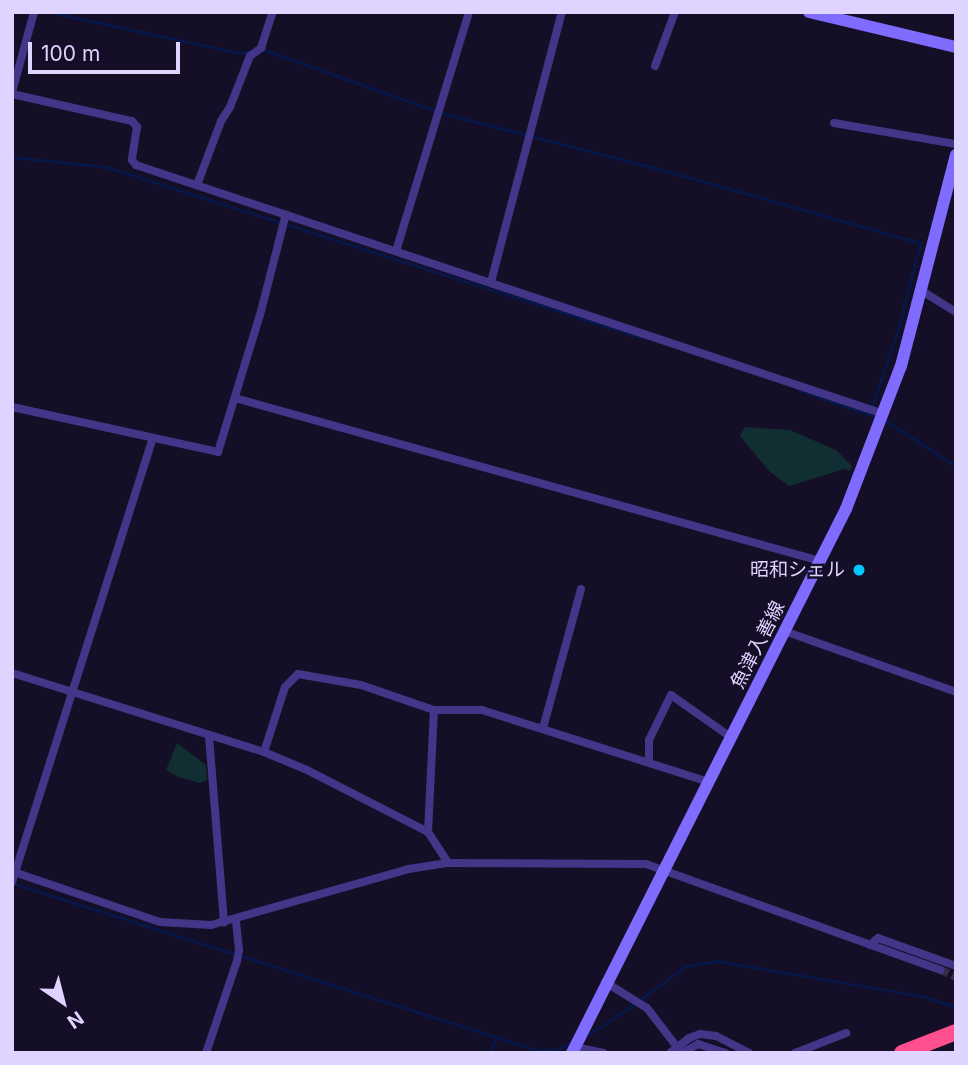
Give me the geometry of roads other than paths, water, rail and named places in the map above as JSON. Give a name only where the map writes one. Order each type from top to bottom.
[{"type":"highway","points":[[902,1053],[956,1032]]},
{"type":"main road","points":[[809,12],[956,47]]},
{"type":"main road","name":"魚津入善線","points":[[573,1050],[605,981],[787,632],[846,509],[884,414],[922,291],[956,155]]},
{"type":"street","points":[[33,12],[12,93],[132,121],[137,127],[132,160],[136,165],[884,414]]},
{"type":"street","points":[[197,185],[221,121],[230,107],[250,56],[261,48],[273,12]]},
{"type":"street","points":[[396,251],[469,12]]},
{"type":"street","points":[[491,282],[562,12]]},
{"type":"street","points":[[655,66],[675,12]]},
{"type":"street","points":[[834,123],[956,144]]},
{"type":"street","points":[[12,407],[218,452],[286,215]]},
{"type":"street","points":[[922,291],[956,312]]},
{"type":"street","points":[[234,398],[820,561]]},
{"type":"street","points":[[12,883],[153,438]]},
{"type":"street","points":[[543,728],[581,589]]},
{"type":"street","points":[[787,632],[956,692]]},
{"type":"street","points":[[12,673],[264,752],[307,770],[428,832],[448,863]]},
{"type":"street","points":[[264,752],[285,687],[298,674],[360,685],[434,710],[482,710],[709,782]]},
{"type":"street","points":[[649,761],[649,740],[671,695],[732,738]]},
{"type":"street","points":[[428,832],[434,710]]},
{"type":"street","points":[[209,736],[223,922]]},
{"type":"street","points":[[17,873],[160,922],[211,925],[409,869],[448,863],[646,864],[665,868],[941,970]]},
{"type":"street","points":[[206,1053],[240,950],[236,919]]},
{"type":"street","points":[[870,945],[878,938],[956,966]]},
{"type":"street","points":[[605,981],[647,1008],[676,1051]]},
{"type":"street","points":[[795,1053],[846,1033]]},
{"type":"street","points":[[676,1051],[700,1034],[716,1036],[749,1053]]},
{"type":"street","points":[[676,1051],[698,1044],[726,1053]]},
{"type":"street","points":[[573,1050],[603,1053]]},
{"type":"waterway","points":[[50,12],[240,53],[252,51]]},
{"type":"waterway","points":[[262,49],[445,114],[663,170],[921,243],[898,331],[870,414]]},
{"type":"waterway","points":[[12,157],[107,167],[643,338]]},
{"type":"waterway","points":[[799,390],[879,418]]},
{"type":"waterway","points":[[885,420],[956,466]]},
{"type":"waterway","points":[[12,883],[540,1051],[559,1049],[572,1042]]},
{"type":"waterway","points":[[640,1000],[686,966],[717,961],[922,996],[956,1007]]},
{"type":"waterway","points":[[588,1035],[635,1004]]},
{"type":"waterway","points":[[490,1053],[496,1036]]},
{"type":"tunnel","points":[[941,970],[956,977]]},
{"type":"place","name":"昭和シェル","points":[[859,570]]}]
